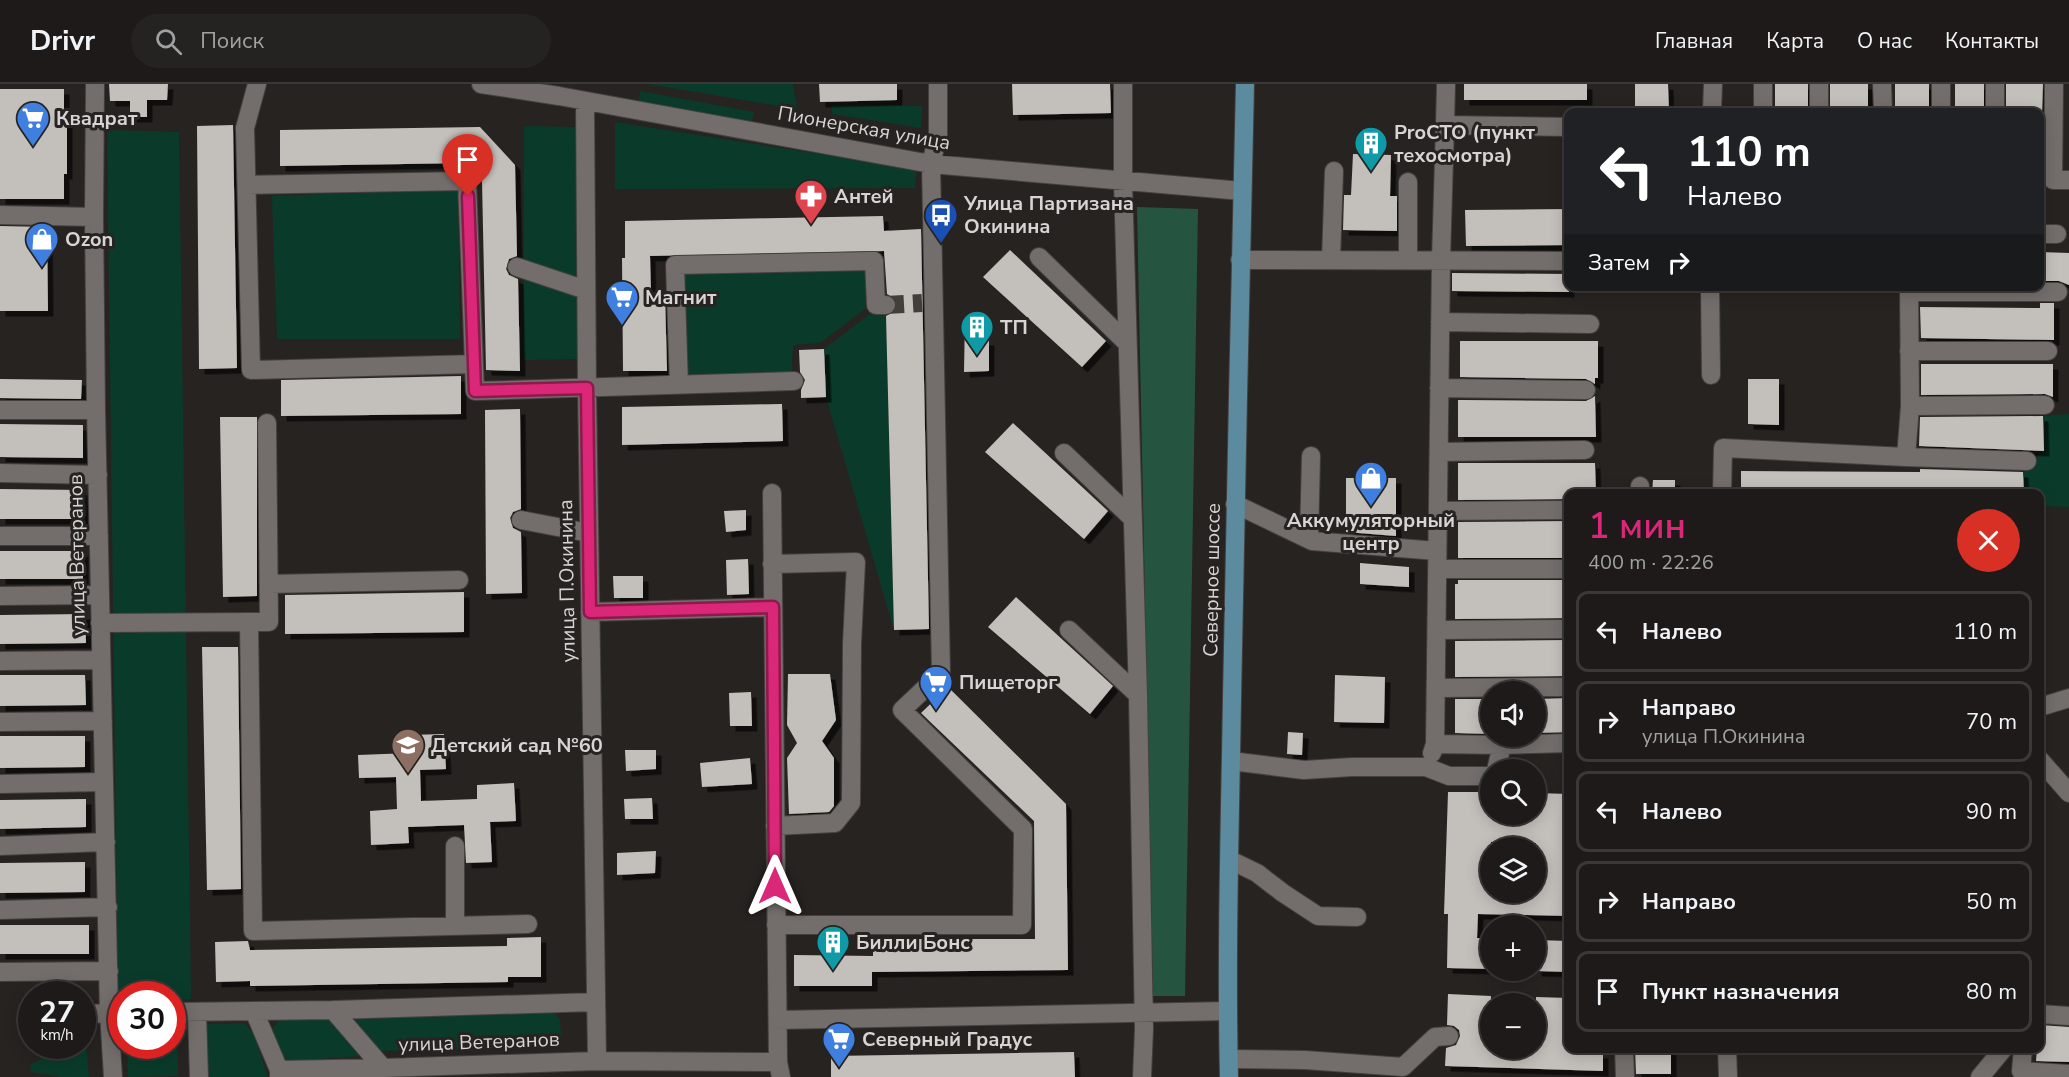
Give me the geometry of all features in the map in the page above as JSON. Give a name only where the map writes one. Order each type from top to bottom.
[{"type":"main road","name":"Северное шоссе","points":[[1229,1068],[1235,504],[1245,84]]},
{"type":"street","name":"улица Ветеранов","points":[[95,84],[94,217],[99,596],[110,981]]},
{"type":"street","points":[[257,84],[244,128],[248,185],[251,370],[474,364]]},
{"type":"street","name":"Пионерская улица","points":[[481,84],[559,90],[585,101],[931,164],[1242,191]]},
{"type":"street","points":[[776,925],[1022,925],[1023,829],[902,710],[941,673],[928,303],[931,164],[939,135],[938,84]]},
{"type":"street","points":[[1123,84],[1123,182],[1138,695],[1142,1077]]},
{"type":"street","points":[[1426,766],[1435,744],[1441,260],[1446,84]]},
{"type":"street","points":[[1712,108],[1713,84]]},
{"type":"street","points":[[1763,84],[1763,108]]},
{"type":"street","points":[[1819,84],[1819,108]]},
{"type":"street","points":[[1882,84],[1882,108]]},
{"type":"street","points":[[1941,84],[1941,108]]},
{"type":"street","points":[[1995,84],[1995,108]]},
{"type":"street","points":[[2054,84],[2061,130],[2053,180],[2069,180]]},
{"type":"street","name":"улица П.Окинина","points":[[585,101],[597,1061]]},
{"type":"street","points":[[1445,125],[1564,127]]},
{"type":"street","points":[[1331,260],[1334,171]]},
{"type":"street","points":[[248,185],[467,181],[475,391],[794,381]]},
{"type":"street","points":[[1408,182],[1408,260]]},
{"type":"street","points":[[0,215],[94,217]]},
{"type":"street","points":[[1039,257],[1127,344]]},
{"type":"street","points":[[1240,260],[1564,261]]},
{"type":"street","points":[[679,385],[675,265],[874,261],[876,305],[886,305]]},
{"type":"street","points":[[517,267],[586,290]]},
{"type":"street","points":[[1710,291],[1711,375]]},
{"type":"street","points":[[1906,457],[1910,406],[1909,291]]},
{"type":"street","points":[[2008,291],[2058,292]]},
{"type":"street","points":[[1440,322],[1590,324]]},
{"type":"street","points":[[1909,351],[2048,351]]},
{"type":"street","points":[[1439,388],[1586,390]]},
{"type":"street","points":[[1910,406],[2045,405]]},
{"type":"street","points":[[0,410],[96,410]]},
{"type":"street","points":[[100,623],[269,622],[267,423]]},
{"type":"street","points":[[1722,489],[1723,448],[2027,461]]},
{"type":"street","points":[[1438,452],[1585,450]]},
{"type":"street","points":[[1064,453],[1132,518]]},
{"type":"street","points":[[1309,539],[1311,456]]},
{"type":"street","points":[[0,473],[98,475]]},
{"type":"street","points":[[772,493],[776,925],[780,1069]]},
{"type":"street","points":[[1235,504],[1309,539],[1437,551]]},
{"type":"street","points":[[1438,511],[1564,510]]},
{"type":"street","points":[[521,519],[589,533]]},
{"type":"street","points":[[0,536],[99,536]]},
{"type":"street","points":[[772,564],[856,561],[852,643],[851,803],[835,823],[775,826]]},
{"type":"street","points":[[1437,569],[1564,569]]},
{"type":"street","points":[[269,584],[459,580]]},
{"type":"street","points":[[0,596],[99,596]]},
{"type":"street","points":[[590,612],[773,607]]},
{"type":"street","points":[[249,622],[253,931],[528,924]]},
{"type":"street","points":[[1437,630],[1564,629]]},
{"type":"street","points":[[1069,630],[1138,695]]},
{"type":"street","points":[[0,661],[101,660]]},
{"type":"street","points":[[1436,688],[1564,687]]},
{"type":"street","points":[[0,722],[103,721]]},
{"type":"street","points":[[1546,744],[1564,743]]},
{"type":"street","points":[[1435,744],[1480,745]]},
{"type":"street","points":[[1231,761],[1304,771],[1352,767],[1426,766],[1449,776],[1480,776]]},
{"type":"street","points":[[2044,765],[2069,793]]},
{"type":"street","points":[[0,784],[104,782]]},
{"type":"street","points":[[0,846],[106,842]]},
{"type":"street","points":[[455,846],[455,926]]},
{"type":"street","points":[[1230,860],[1257,873],[1318,916],[1357,917]]},
{"type":"street","points":[[0,910],[108,907]]},
{"type":"street","points":[[0,972],[109,971]]},
{"type":"street","points":[[186,1012],[596,1002]]},
{"type":"street","name":"улица Ветеранов","points":[[333,1010],[383,1068],[528,1070],[597,1061],[780,1069]]},
{"type":"street","points":[[254,1011],[279,1074],[383,1068]]},
{"type":"street","points":[[778,1020],[1228,1011]]},
{"type":"street","points":[[197,1012],[199,1077]]},
{"type":"street","points":[[2044,1014],[2069,1016]]},
{"type":"street","points":[[1229,1068],[1305,1060],[1403,1066],[1435,1037],[1449,1036]]},
{"type":"street","points":[[1624,1053],[1624,1077]]},
{"type":"street","points":[[1727,1053],[1728,1077]]},
{"type":"street","points":[[1980,1077],[2000,1053]]},
{"type":"street","points":[[2023,1053],[2021,1071],[2069,1074]]},
{"type":"street","name":"улица Ветеранов","points":[[113,1077],[114,1059]]},
{"type":"green space","points":[[648,84],[793,84],[797,109]]},
{"type":"green space","points":[[640,91],[754,112],[751,125],[638,104]]},
{"type":"green space","points":[[832,105],[922,106],[921,128],[832,114]]},
{"type":"green space","points":[[615,122],[917,169],[915,188],[615,189]]},
{"type":"green space","points":[[524,126],[575,127],[578,359],[524,360]]},
{"type":"green space","points":[[107,130],[179,132],[191,999],[186,999],[186,981],[118,981]]},
{"type":"green space","points":[[458,189],[460,339],[277,339],[272,196]]},
{"type":"green space","points":[[1137,207],[1198,209],[1185,996],[1153,996]]},
{"type":"green space","points":[[872,263],[873,303],[820,343],[793,345],[791,379],[681,383],[678,268]]},
{"type":"green space","points":[[886,307],[894,630],[826,397],[824,349],[878,308]]},
{"type":"green space","points":[[2069,414],[2069,507],[2044,506],[2044,489],[2024,489],[2023,472],[2044,451],[2043,416]]},
{"type":"green space","points":[[551,1008],[560,1020],[561,1036],[551,1047],[375,1051],[345,1014]]},
{"type":"green space","points":[[330,1018],[363,1056],[289,1061],[276,1047],[272,1029],[279,1020]]},
{"type":"green space","points":[[244,1023],[254,1034],[268,1077],[208,1077],[207,1024]]},
{"type":"green space","points":[[41,1059],[87,1059],[89,1077],[61,1077],[31,1072],[30,1065]]},
{"type":"green space","points":[[127,1059],[178,1059],[178,1076],[128,1077]]},
{"type":"building","points":[[109,84],[168,84],[167,100],[147,100],[147,117],[130,117],[130,101],[110,101]]},
{"type":"building","points":[[819,84],[897,84],[897,100],[820,102]]},
{"type":"building","points":[[1012,84],[1110,84],[1111,113],[1013,115]]},
{"type":"building","points":[[1464,84],[1587,84],[1587,100],[1464,100]]},
{"type":"building","points":[[1635,84],[1668,84],[1669,108],[1635,108]]},
{"type":"building","points":[[1775,84],[1808,84],[1808,108],[1775,108]]},
{"type":"building","points":[[1830,84],[1868,84],[1868,108],[1830,108]]},
{"type":"building","points":[[1895,84],[1929,84],[1929,108],[1895,108]]},
{"type":"building","points":[[1955,84],[1984,84],[1984,108],[1955,108]]},
{"type":"building","points":[[2006,84],[2043,84],[2042,108],[2006,108]]},
{"type":"building","name":"Квадрат","points":[[0,89],[64,89],[64,119],[67,119],[67,174],[64,174],[64,199],[0,199]]},
{"type":"building","points":[[233,125],[237,368],[199,369],[197,126]]},
{"type":"building","points":[[480,127],[515,165],[517,256],[509,259],[506,269],[509,275],[518,279],[520,371],[486,370],[482,181],[467,163],[280,166],[280,130]]},
{"type":"building","points":[[1353,154],[1391,155],[1390,196],[1397,196],[1397,231],[1343,230],[1344,195],[1351,195]]},
{"type":"building","points":[[1564,209],[1564,245],[1466,246],[1465,210]]},
{"type":"building","points":[[883,216],[884,231],[921,229],[929,629],[894,630],[886,316],[895,311],[897,304],[895,299],[887,294],[884,251],[650,256],[651,294],[665,295],[667,371],[623,371],[622,258],[625,258],[625,221]]},
{"type":"building","points":[[0,226],[47,227],[48,311],[0,311]]},
{"type":"building","points":[[1010,250],[1106,341],[1082,367],[983,277]]},
{"type":"building","points":[[2044,252],[2069,253],[2069,285],[2059,281],[2044,281]]},
{"type":"building","points":[[1452,273],[1564,274],[1564,291],[1569,292],[1452,291]]},
{"type":"building","points":[[2040,303],[2054,303],[2054,340],[1921,338],[1920,307],[2040,308]]},
{"type":"building","name":"ТП","points":[[965,315],[981,315],[981,340],[989,340],[989,371],[964,372]]},
{"type":"building","points":[[1460,341],[1598,341],[1598,378],[1595,378],[1595,384],[1586,379],[1460,377]]},
{"type":"building","points":[[824,349],[826,397],[801,398],[805,380],[800,372],[799,350]]},
{"type":"building","points":[[1921,364],[2053,364],[2053,397],[2045,394],[1921,395]]},
{"type":"building","points":[[461,376],[461,414],[281,416],[281,380]]},
{"type":"building","points":[[0,379],[82,380],[81,399],[0,398]]},
{"type":"building","points":[[1748,379],[1779,379],[1779,425],[1748,424]]},
{"type":"building","points":[[1595,396],[1596,437],[1458,437],[1458,400],[1586,401]]},
{"type":"building","points":[[782,404],[783,441],[622,445],[622,407]]},
{"type":"building","points":[[520,409],[521,509],[513,512],[510,518],[513,528],[521,532],[522,593],[486,594],[485,410]]},
{"type":"building","points":[[2043,416],[2044,451],[1919,446],[1920,417]]},
{"type":"building","points":[[220,417],[257,417],[257,596],[223,597]]},
{"type":"building","points":[[1013,423],[1108,511],[1084,539],[985,452]]},
{"type":"building","points":[[0,424],[83,425],[83,458],[0,457]]},
{"type":"building","points":[[1458,463],[1595,463],[1596,489],[1564,489],[1564,499],[1458,500]]},
{"type":"building","points":[[1920,469],[2023,472],[2024,489],[1741,489],[1741,471],[1920,472]]},
{"type":"building","points":[[1346,478],[1396,478],[1396,536],[1346,532]]},
{"type":"building","points":[[1653,480],[1675,480],[1675,489],[1652,489]]},
{"type":"building","points":[[0,489],[82,490],[83,519],[0,519]]},
{"type":"building","points":[[746,510],[746,530],[726,532],[724,511]]},
{"type":"building","points":[[1564,521],[1564,558],[1458,558],[1458,522]]},
{"type":"building","points":[[0,551],[83,551],[83,579],[0,579]]},
{"type":"building","points":[[748,559],[749,594],[727,595],[726,560]]},
{"type":"building","points":[[1360,563],[1409,567],[1409,587],[1360,584]]},
{"type":"building","points":[[613,576],[643,576],[643,598],[614,598]]},
{"type":"building","points":[[1458,580],[1564,580],[1564,618],[1455,619],[1455,584],[1458,584]]},
{"type":"building","points":[[464,592],[464,632],[285,634],[285,595]]},
{"type":"building","points":[[1016,597],[1113,686],[1090,714],[988,627]]},
{"type":"building","points":[[85,614],[86,643],[0,644],[0,615]]},
{"type":"building","points":[[1564,640],[1564,676],[1455,677],[1455,641]]},
{"type":"building","points":[[202,647],[238,647],[241,889],[207,890]]},
{"type":"building","points":[[788,674],[830,674],[836,720],[822,741],[834,758],[834,806],[829,812],[789,814],[787,758],[797,743],[787,725]]},
{"type":"building","points":[[0,675],[85,675],[86,705],[0,706]]},
{"type":"building","points":[[1335,675],[1385,677],[1384,723],[1334,722]]},
{"type":"building","points":[[948,687],[1066,804],[1068,970],[872,972],[872,986],[794,986],[794,955],[873,956],[873,939],[1035,939],[1034,821],[921,713]]},
{"type":"building","points":[[751,692],[752,726],[730,726],[729,693]]},
{"type":"building","points":[[1564,698],[1564,732],[1546,733],[1546,699]]},
{"type":"building","points":[[1455,699],[1480,699],[1480,734],[1455,733]]},
{"type":"building","points":[[1288,732],[1303,733],[1302,755],[1287,754]]},
{"type":"building","points":[[444,734],[446,769],[420,770],[421,801],[477,799],[477,785],[514,783],[516,821],[490,822],[492,862],[466,863],[464,825],[408,827],[409,843],[371,845],[370,811],[397,809],[396,777],[359,778],[358,755],[410,753],[409,735]]},
{"type":"building","points":[[0,736],[85,736],[85,767],[0,768]]},
{"type":"building","points":[[625,750],[656,750],[656,769],[626,771]]},
{"type":"building","points":[[750,758],[752,784],[702,787],[700,763]]},
{"type":"building","points":[[1448,792],[1480,792],[1480,825],[1546,825],[1546,793],[1564,794],[1564,916],[1478,914],[1477,938],[1480,938],[1480,969],[1447,968],[1448,914],[1444,914]]},
{"type":"building","points":[[652,798],[653,819],[625,819],[624,799]]},
{"type":"building","points":[[86,799],[86,827],[0,829],[0,800]]},
{"type":"building","points":[[656,851],[655,873],[617,875],[617,853]]},
{"type":"building","points":[[85,862],[85,892],[0,893],[0,863]]},
{"type":"building","points":[[0,925],[89,925],[89,954],[0,954]]},
{"type":"building","points":[[541,937],[541,977],[508,977],[508,982],[250,986],[250,981],[216,982],[215,942],[248,941],[250,950],[507,946],[507,938]]},
{"type":"building","points":[[1546,940],[1564,941],[1564,972],[1546,971]]},
{"type":"building","points":[[1448,994],[1480,995],[1480,1059],[1546,1059],[1546,997],[1564,998],[1564,1053],[1603,1053],[1603,1071],[1445,1066],[1446,1048],[1456,1045],[1460,1036],[1459,1030],[1447,1025]]},
{"type":"building","points":[[2044,1025],[2069,1027],[2069,1062],[2036,1061],[2037,1053],[2044,1053]]},
{"type":"building","points":[[1074,1052],[1075,1077],[831,1077],[831,1056]]},
{"type":"building","points":[[1635,1053],[1671,1053],[1671,1074],[1636,1074]]},
{"type":"tunnel","points":[[886,305],[922,303]]},
{"type":"place","name":"Квадрат","points":[[33,147]]},
{"type":"place","name":"ProСТО (пункт техосмотра)","points":[[1371,172]]},
{"type":"place","name":"Антей","points":[[811,225]]},
{"type":"place","name":"Улица Партизана Окинина","points":[[941,244]]},
{"type":"place","name":"Ozon","points":[[42,268]]},
{"type":"place","name":"Магнит","points":[[622,326]]},
{"type":"place","name":"ТП","points":[[977,356]]},
{"type":"place","name":"Аккумуляторный центр","points":[[1371,507]]},
{"type":"place","name":"Пищеторг","points":[[936,711]]},
{"type":"place","name":"Детский сад №60","points":[[408,774]]},
{"type":"place","name":"Билли Бонс","points":[[833,971]]},
{"type":"place","name":"Северный Градус","points":[[839,1068]]},
{"type":"route","points":[[468,196],[475,391],[587,388],[590,612],[773,607],[775,886]]}]
